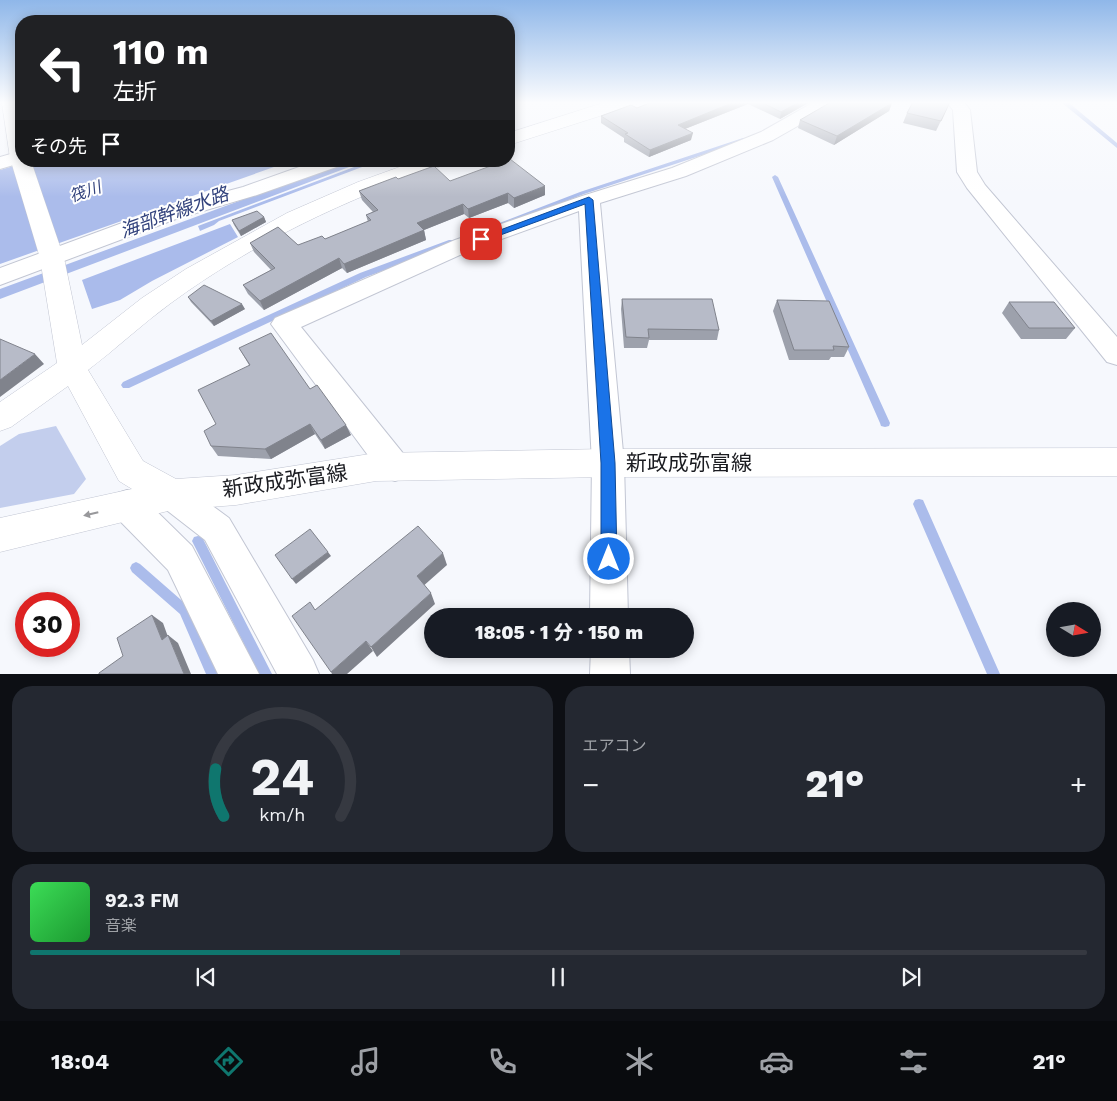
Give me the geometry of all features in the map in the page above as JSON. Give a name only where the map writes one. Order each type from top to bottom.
[{"type":"street","points":[[13,133],[14,159]]},
{"type":"street","points":[[395,467],[284,324],[463,245],[589,200],[679,172],[771,133]]},
{"type":"street","points":[[963,133],[966,172],[977,188],[1117,355]]},
{"type":"street","points":[[17,167],[53,268],[72,368],[131,471],[172,494],[218,529],[299,674]]},
{"type":"street","points":[[0,277],[53,268],[168,214],[250,191],[318,167]]},
{"type":"street","points":[[0,418],[72,368],[163,296],[261,235],[329,201],[419,167]]},
{"type":"street","points":[[589,200],[608,463],[609,608]]},
{"type":"street","name":"新政成弥富線","points":[[0,535],[172,494],[236,490],[376,467],[608,463],[1117,462]]},
{"type":"street","points":[[127,505],[180,558],[239,674]]},
{"type":"street","points":[[610,658],[610,674]]},
{"type":"shaded area","points":[[230,224],[238,237],[152,281],[120,300],[92,309],[82,280]]},
{"type":"shaded area","points":[[56,426],[86,479],[74,494],[0,508],[0,446],[19,434]]},
{"type":"water","name":"筏川","points":[[15,166],[274,167],[0,264],[0,170]]},
{"type":"water","points":[[332,167],[349,167],[0,299],[0,289]]},
{"type":"water","points":[[354,167],[362,167],[219,221],[200,231],[198,226]]},
{"type":"building","points":[[627,133],[692,133],[650,150],[625,134]]},
{"type":"building","points":[[515,163],[545,186],[514,198],[508,193],[468,209],[463,204],[417,223],[424,230],[344,264],[339,258],[260,301],[243,285],[275,268],[250,243],[278,227],[298,245],[322,236],[325,239],[371,220],[366,215],[378,210],[359,191],[396,177],[398,179],[431,167],[435,167],[450,181],[488,167],[515,167]]},
{"type":"building","points":[[257,211],[264,217],[239,231],[232,220]]},
{"type":"building","points":[[204,285],[242,304],[211,321],[188,297]]},
{"type":"building","points":[[622,299],[712,299],[719,330],[648,329],[649,338],[626,337]]},
{"type":"building","points":[[777,300],[829,301],[849,347],[833,346],[834,350],[794,350]]},
{"type":"building","points":[[1009,302],[1054,302],[1075,328],[1029,328]]},
{"type":"building","points":[[271,333],[310,389],[317,385],[346,425],[321,440],[310,424],[265,449],[211,446],[204,431],[216,424],[198,390],[250,365],[239,348]]},
{"type":"building","points":[[0,339],[35,354],[0,380]]},
{"type":"building","points":[[418,526],[443,553],[417,576],[431,593],[371,647],[366,641],[331,672],[292,616],[310,602],[315,610]]},
{"type":"building","points":[[310,529],[328,552],[292,579],[275,555]]},
{"type":"building","points":[[152,615],[162,640],[168,635],[184,674],[99,674],[123,656],[117,638]]},
{"type":"waterway","points":[[1102,133],[1117,146]]},
{"type":"waterway","points":[[472,235],[582,193],[743,140]]},
{"type":"waterway","points":[[775,177],[885,423]]},
{"type":"waterway","points":[[126,385],[363,275],[452,242]]},
{"type":"waterway","points":[[919,504],[994,674]]},
{"type":"waterway","points":[[198,541],[266,674]]},
{"type":"waterway","points":[[136,568],[184,610],[213,674]]},
{"type":"route","points":[[481,239],[589,200],[608,463],[609,559]]},
{"type":"water label","name":"海部幹線水路","points":[[174,212]]}]
